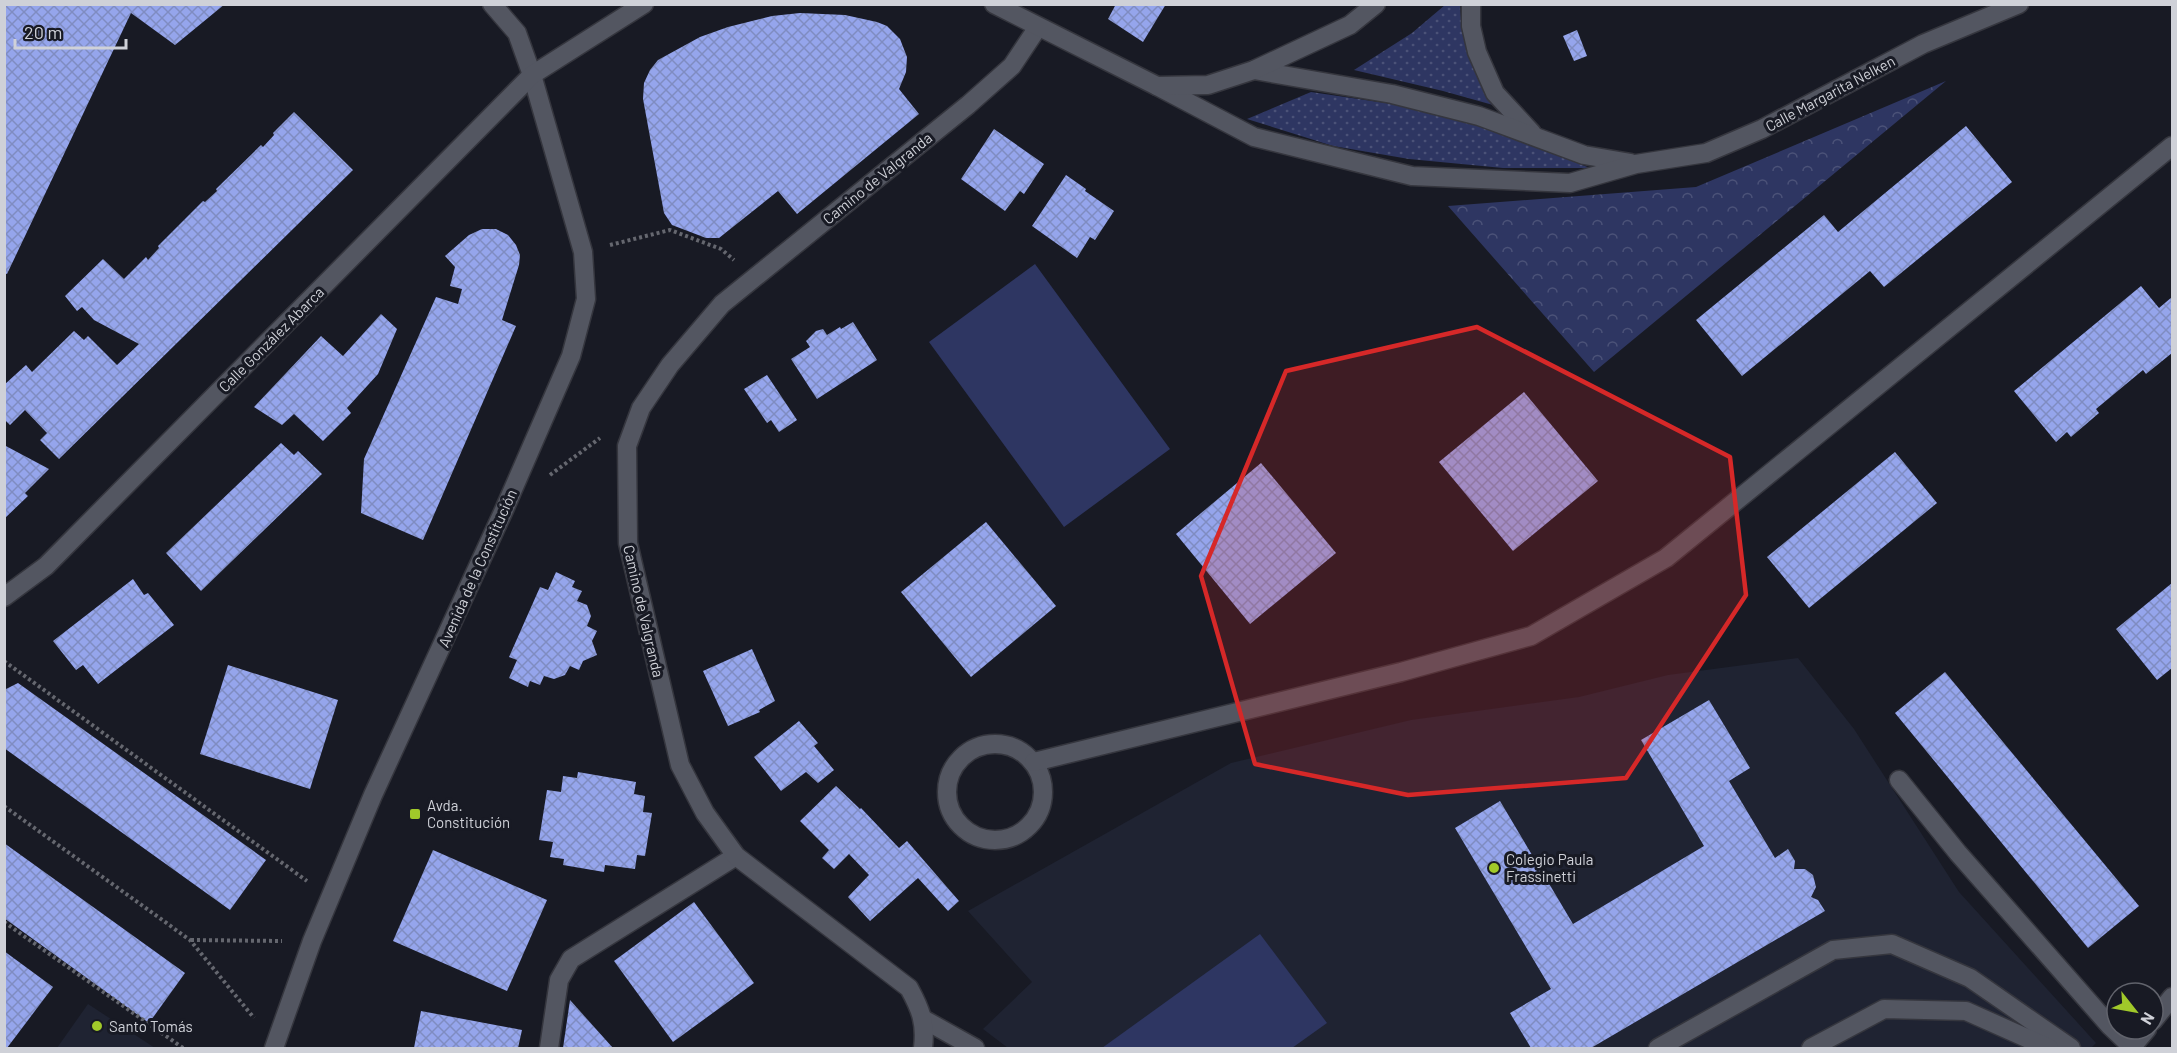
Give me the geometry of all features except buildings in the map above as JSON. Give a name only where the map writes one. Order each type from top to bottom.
[{"type":"street","name":"Avenida de la Constitución","points":[[275,1046],[330,897],[571,356],[586,299],[583,252],[532,75],[517,33],[492,4]]},
{"type":"street","name":"Calle González Abarca","points":[[4,597],[46,566],[532,75],[644,4]]},
{"type":"street","points":[[994,4],[1254,137],[1412,176],[1570,183],[1636,164]]},
{"type":"street","points":[[1157,86],[1208,85],[1254,70],[1350,24],[1376,4]]},
{"type":"street","points":[[1471,4],[1471,26],[1477,52],[1495,93],[1535,136]]},
{"type":"street","name":"Calle Margarita Nelken","points":[[1636,164],[1706,153],[1762,129],[1923,44],[2019,4]]},
{"type":"street","name":"Camino de Valgranda","points":[[923,1048],[925,1032],[923,1019],[909,988],[736,856],[705,813],[680,765],[628,543],[627,446],[641,408],[670,365],[722,304],[968,105],[1012,66],[1038,27]]},
{"type":"street","points":[[1254,70],[1392,94],[1479,116],[1584,156],[1636,164]]},
{"type":"street","points":[[1034,762],[1042,777],[1044,794],[1041,810],[1034,822],[1022,833],[1006,840],[987,840],[971,835],[958,824],[947,798],[948,781],[954,767],[966,754],[981,746],[997,744],[1013,747],[1034,762],[1401,672],[1531,636],[1666,558],[2172,146]]},
{"type":"street","points":[[1899,780],[1966,862],[2132,1048]]},
{"type":"street","points":[[549,1048],[559,980],[571,959],[736,856]]},
{"type":"street","points":[[1658,1048],[1833,950],[1892,944],[1970,978],[2071,1048]]},
{"type":"street","points":[[1811,1048],[1884,1010],[1966,1011],[2049,1048]]},
{"type":"street","points":[[923,1019],[975,1048]]},
{"type":"path","points":[[583,252],[669,230],[721,249],[754,277]]},
{"type":"path","points":[[550,476],[604,435]]},
{"type":"path","points":[[4,661],[330,897]]},
{"type":"path","points":[[4,806],[190,940],[275,1046]]},
{"type":"path","points":[[4,922],[183,1048]]},
{"type":"path","points":[[190,940],[312,941]]},
{"type":"highlighted area","points":[[1477,327],[1730,457],[1746,595],[1626,778],[1408,795],[1255,764],[1201,576],[1286,371]]},
{"type":"shaded area","name":"Colegio Paula Frassinetti","points":[[1798,658],[1854,729],[1959,892],[2096,1043],[2091,1048],[1008,1048],[983,1029],[1032,982],[968,911],[1231,763],[1411,720],[1579,697],[1668,675]]},
{"type":"shaded area","name":"Santo Tomás","points":[[88,1004],[155,1048],[57,1048]]},
{"type":"green space","points":[[1445,5],[1460,5],[1466,45],[1493,105],[1354,70],[1412,33]]},
{"type":"green space","points":[[1946,81],[1594,372],[1448,206],[1696,187]]},
{"type":"green space","points":[[1311,92],[1413,107],[1476,124],[1590,168],[1503,168],[1409,159],[1333,146],[1247,119]]},
{"type":"green space","points":[[1035,264],[1170,449],[1064,527],[929,342]]},
{"type":"green space","points":[[1260,934],[1327,1023],[1292,1048],[1102,1048]]},
{"type":"place","name":"Avda. Constitución","points":[[415,814]]},
{"type":"place","name":"Colegio Paula Frassinetti","points":[[1494,868]]},
{"type":"place","name":"Santo Tomás","points":[[97,1026]]}]
